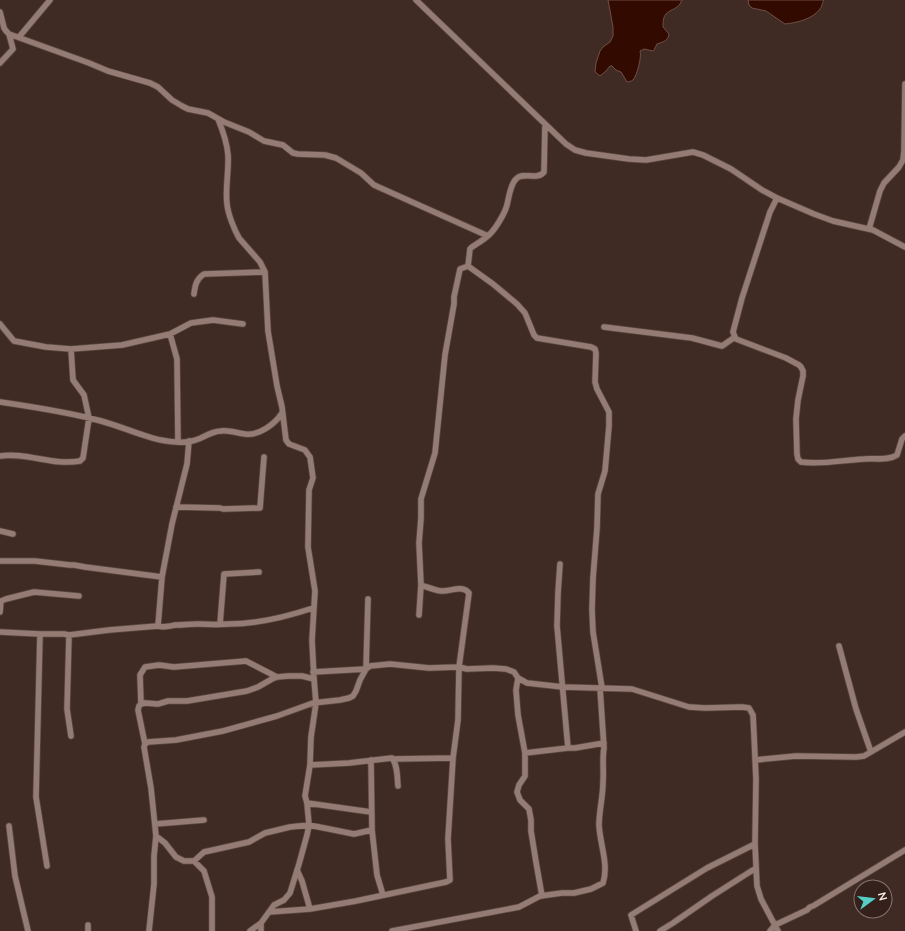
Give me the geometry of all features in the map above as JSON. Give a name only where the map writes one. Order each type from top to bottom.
[{"type":"street","points":[[19,37],[50,0]]},
{"type":"street","points":[[416,0],[566,144],[575,150],[586,153],[646,160],[693,152],[703,155],[731,169],[762,190],[777,198],[833,221],[868,229],[905,247]]},
{"type":"street","points":[[0,12],[4,28],[9,34],[13,49],[0,63]]},
{"type":"street","points":[[9,34],[108,71],[150,82],[172,100],[188,109],[208,113],[218,119],[249,132],[264,141],[283,145],[293,153],[325,155],[336,158],[360,173],[374,186],[488,236]]},
{"type":"street","points":[[868,229],[880,190],[903,160],[905,84]]},
{"type":"street","points":[[218,119],[228,150],[226,198],[228,211],[239,238],[260,262],[264,272],[268,331],[286,442],[305,450],[310,457],[313,478],[309,490],[308,547],[315,591],[312,640],[316,703],[311,737],[310,765],[305,796],[307,803],[307,835],[290,893],[284,900],[274,905],[262,923],[250,931]]},
{"type":"street","points":[[468,266],[470,249],[490,234],[504,213],[515,179],[519,176],[538,176],[544,172],[545,124]]},
{"type":"street","points":[[777,198],[770,212],[742,298],[733,332],[735,337],[786,358],[801,367],[803,376],[796,419],[798,459],[801,462],[807,463],[824,463],[894,457],[897,455],[902,439],[905,436]]},
{"type":"street","points":[[419,615],[421,585],[419,543],[421,499],[435,453],[444,355],[454,297],[460,270],[468,266]]},
{"type":"street","points":[[392,931],[519,907],[542,896],[574,893],[591,889],[603,883],[605,875],[599,825],[603,783],[604,743],[601,688],[593,632],[592,610],[598,494],[605,471],[610,426],[609,412],[595,382],[596,353],[595,349],[591,347],[537,338],[534,335],[525,313],[517,304],[468,266]]},
{"type":"street","points":[[194,294],[195,285],[200,276],[204,274],[264,272]]},
{"type":"street","points":[[0,324],[14,341],[46,347],[71,349],[122,345],[170,334],[191,323],[213,320],[243,324]]},
{"type":"street","points":[[604,327],[692,338],[722,346],[735,337]]},
{"type":"street","points":[[170,334],[177,359],[178,442]]},
{"type":"street","points":[[0,456],[15,455],[61,462],[80,462],[84,457],[89,418],[84,395],[72,380],[71,349]]},
{"type":"street","points":[[0,402],[37,407],[89,418],[160,440],[178,442],[200,438],[218,431],[250,435],[256,434],[271,425],[282,413]]},
{"type":"street","points":[[158,626],[162,577],[171,528],[187,464],[189,441]]},
{"type":"street","points":[[176,506],[223,509],[260,508],[264,457]]},
{"type":"street","points":[[0,531],[13,534]]},
{"type":"street","points":[[0,560],[35,561],[74,565],[162,577]]},
{"type":"street","points":[[560,564],[557,626],[568,748]]},
{"type":"street","points":[[220,624],[224,574],[259,572]]},
{"type":"street","points":[[269,912],[310,909],[356,901],[450,880],[448,839],[453,758],[458,720],[459,667],[469,593],[467,590],[460,588],[441,591],[421,585]]},
{"type":"street","points":[[0,612],[1,601],[34,592],[79,596]]},
{"type":"street","points":[[145,744],[148,742],[176,740],[223,731],[277,716],[309,704],[340,700],[353,696],[366,669],[368,599]]},
{"type":"street","points":[[0,632],[69,635],[158,626],[163,628],[174,625],[235,624],[266,621],[289,616],[313,608]]},
{"type":"street","points":[[40,634],[36,797],[47,866]]},
{"type":"street","points":[[69,635],[67,709],[70,736]]},
{"type":"street","points":[[840,646],[856,709],[871,752]]},
{"type":"street","points":[[149,931],[154,884],[156,836],[151,788],[144,747],[145,744],[138,710],[138,706],[141,704],[140,675],[145,667],[159,665],[174,667],[246,661],[277,677]]},
{"type":"street","points":[[313,672],[366,669],[370,666],[390,664],[428,668],[459,667],[467,670],[493,668],[506,669],[514,672],[518,678],[527,684],[563,687],[632,689],[689,707],[749,708],[753,714],[757,886],[761,899],[778,931]]},
{"type":"street","points":[[141,704],[158,704],[168,701],[187,701],[247,691],[277,677],[302,676],[314,679]]},
{"type":"street","points":[[518,678],[516,690],[518,715],[525,753],[525,776],[519,785],[517,792],[520,800],[529,809],[531,831],[542,896]]},
{"type":"street","points":[[755,760],[796,756],[856,758],[864,756],[905,732]]},
{"type":"street","points":[[525,753],[576,748],[604,743]]},
{"type":"street","points":[[310,765],[349,763],[389,758],[453,758]]},
{"type":"street","points":[[393,759],[396,767],[398,786]]},
{"type":"street","points":[[371,760],[372,830],[377,875],[383,895]]},
{"type":"street","points":[[307,803],[371,812]]},
{"type":"street","points":[[155,824],[204,820]]},
{"type":"street","points":[[156,836],[165,843],[176,857],[184,861],[194,861],[204,852],[249,842],[265,833],[290,827],[308,825],[354,834],[372,830]]},
{"type":"street","points":[[9,826],[15,876],[28,931]]},
{"type":"street","points":[[636,931],[631,915],[708,868],[755,844]]},
{"type":"street","points":[[770,931],[775,925],[807,910],[905,850]]},
{"type":"street","points":[[194,861],[204,871],[212,897],[212,931]]},
{"type":"street","points":[[660,931],[673,924],[712,896],[756,868]]},
{"type":"street","points":[[297,870],[302,881],[310,909]]},
{"type":"street","points":[[261,931],[262,923]]},
{"type":"shaded area","points":[[608,0],[682,0],[679,6],[668,12],[664,17],[663,27],[669,34],[668,38],[657,44],[653,51],[644,49],[640,51],[638,70],[635,78],[631,81],[627,82],[621,72],[612,66],[610,66],[600,76],[595,72],[600,51],[610,42],[613,36],[613,27]]},
{"type":"shaded area","points":[[748,0],[824,0],[821,8],[809,18],[785,24],[766,11],[752,8],[749,5]]}]
